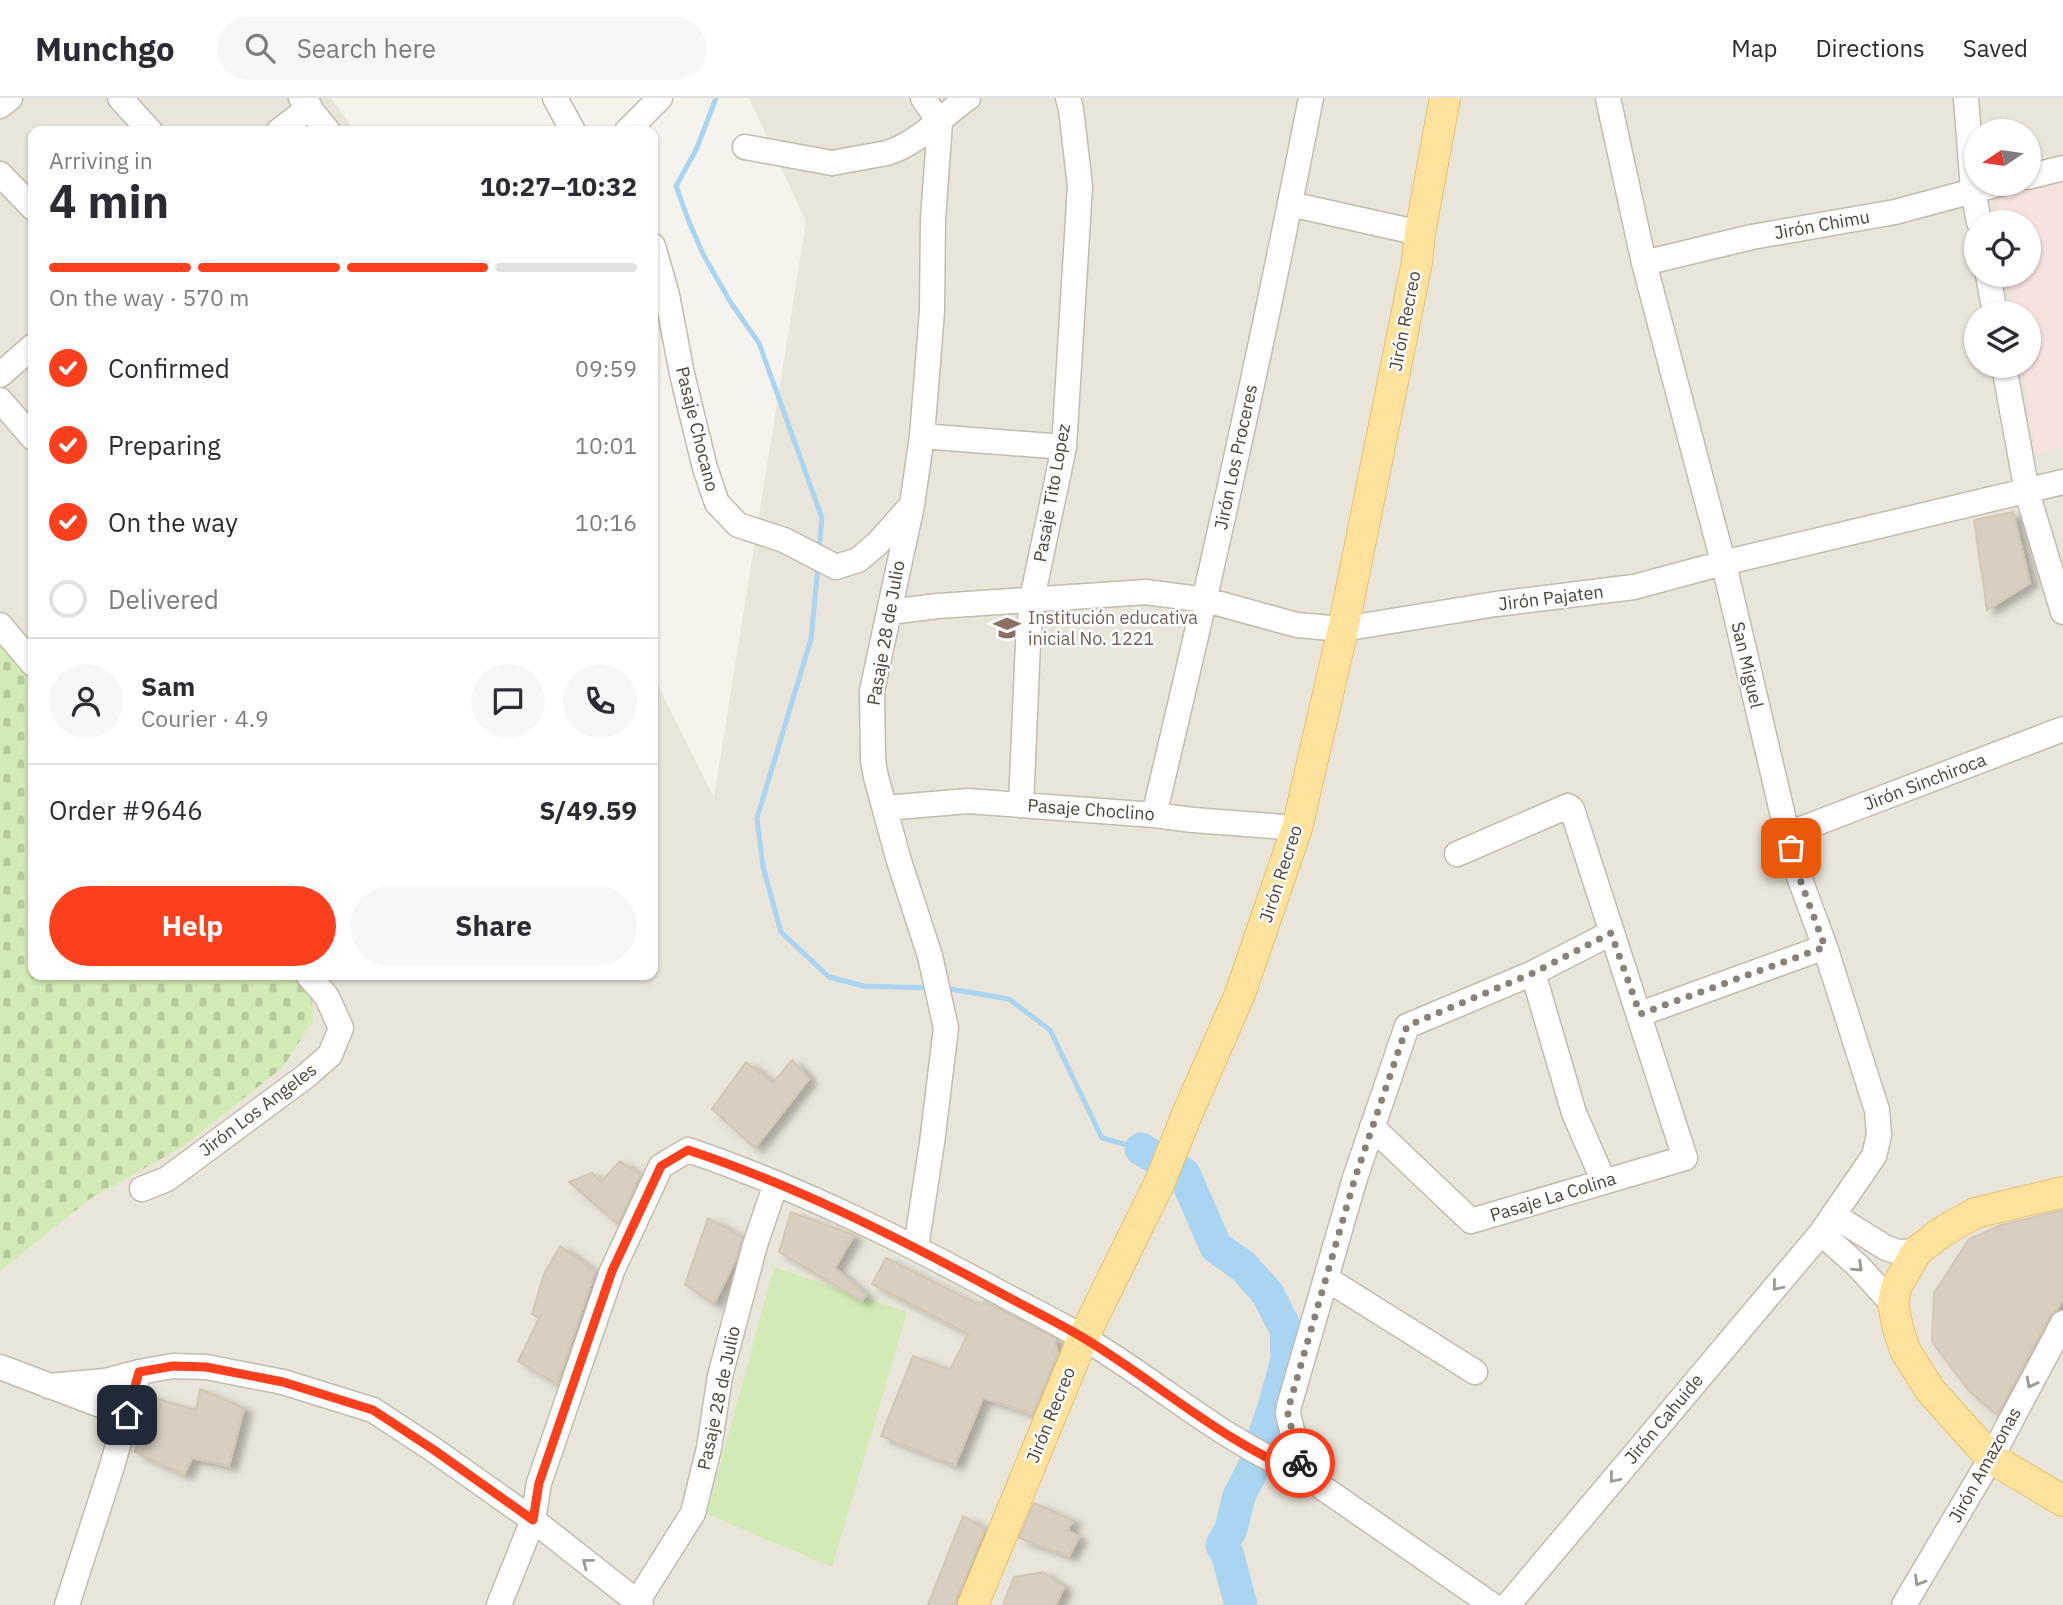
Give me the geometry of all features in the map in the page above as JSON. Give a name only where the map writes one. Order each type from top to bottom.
[{"type":"main road","name":"Jirón Recreo","points":[[973,1605],[1083,1338],[1159,1184],[1240,994],[1297,828],[1343,629],[1414,276],[1445,98]]},
{"type":"main road","points":[[2063,1192],[1975,1213],[1942,1232],[1917,1251],[1896,1287],[1894,1304],[1905,1350],[1930,1390],[1991,1458],[2063,1501]]},
{"type":"street","points":[[0,106],[10,98]]},
{"type":"street","points":[[120,98],[145,126]]},
{"type":"street","points":[[555,98],[570,126]]},
{"type":"street","points":[[632,126],[660,98]]},
{"type":"street","points":[[923,98],[940,123]]},
{"type":"street","points":[[745,147],[832,163],[896,150],[940,123],[968,98]]},
{"type":"street","name":"Pasaje Tito Lopez","points":[[1021,805],[1032,599],[1063,447],[1077,250],[1080,186],[1068,98]]},
{"type":"street","name":"Jirón Los Proceres","points":[[1154,815],[1206,600],[1311,98]]},
{"type":"street","name":"San Miguel","points":[[1608,98],[1644,263],[1723,563],[1794,863],[1825,947],[1877,1110],[1878,1144],[1874,1156],[1827,1224]]},
{"type":"street","points":[[1966,98],[1968,119]]},
{"type":"street","points":[[284,126],[306,102],[324,126]]},
{"type":"street","name":"Pasaje 28 de Julio","points":[[916,1247],[946,1028],[930,956],[898,862],[873,760],[871,709],[872,691],[912,505],[922,436],[932,311],[933,219],[940,123]]},
{"type":"street","points":[[2041,174],[2063,169]]},
{"type":"street","points":[[0,174],[28,203]]},
{"type":"street","name":"Jirón Chimu","points":[[1644,263],[1752,237],[1895,212],[1964,193]]},
{"type":"street","points":[[1290,204],[1420,233]]},
{"type":"street","name":"Pasaje Chocano","points":[[658,264],[705,468],[717,503],[738,525],[784,540],[836,567],[858,560],[878,543],[912,505]]},
{"type":"street","points":[[0,375],[28,350]]},
{"type":"street","points":[[2006,378],[2027,492],[2063,612]]},
{"type":"street","points":[[0,400],[28,432]]},
{"type":"street","points":[[922,436],[1063,447]]},
{"type":"street","name":"Jirón Pajaten","points":[[889,612],[938,606],[1146,592],[1206,600],[1297,625],[1343,629],[1496,604],[1634,587],[1723,563],[2063,482]]},
{"type":"street","points":[[0,625],[28,653]]},
{"type":"street","name":"Jirón Sinchiroca","points":[[1787,834],[2063,729]]},
{"type":"street","name":"Pasaje Choclino","points":[[885,808],[968,801],[1297,828]]},
{"type":"street","points":[[1457,854],[1568,806],[1572,809],[1640,1014],[1825,947]]},
{"type":"street","points":[[1303,1474],[1288,1410],[1355,1178],[1407,1026],[1533,973],[1611,933]]},
{"type":"street","points":[[1533,973],[1574,1113],[1604,1182]]},
{"type":"street","name":"Jirón Los Angeles","points":[[142,1189],[167,1179],[296,1084],[330,1055],[341,1028],[327,998],[312,980]]},
{"type":"street","name":"Pasaje La Colina","points":[[1372,1127],[1471,1221],[1685,1158],[1640,1014]]},
{"type":"street","points":[[499,1605],[533,1520],[539,1483],[612,1271],[661,1166],[688,1150],[776,1183],[916,1247],[1083,1338],[1241,1443],[1276,1463],[1303,1474],[1492,1605]]},
{"type":"street","name":"Pasaje 28 de Julio","points":[[639,1603],[693,1513],[709,1448],[720,1376],[755,1245],[776,1183]]},
{"type":"street","points":[[1827,1224],[1898,1252],[1917,1251]]},
{"type":"street","points":[[1827,1224],[1857,1265],[1894,1304]]},
{"type":"street","name":"Jirón Cahuide","points":[[1508,1605],[1827,1224]]},
{"type":"street","points":[[1327,1279],[1475,1372]]},
{"type":"street","name":"Jirón Amazonas","points":[[1904,1605],[1991,1458],[2063,1322]]},
{"type":"street","points":[[48,1386],[105,1381],[173,1366],[206,1367],[283,1382],[373,1410],[533,1520],[639,1603]]},
{"type":"street","points":[[0,1367],[127,1415]]},
{"type":"street","points":[[67,1605],[113,1466],[139,1372]]},
{"type":"shaded area","points":[[0,98],[331,98],[351,126],[28,126],[28,980],[658,980],[658,685],[714,797],[806,222],[749,98],[2063,98],[2063,1605],[0,1605]]},
{"type":"shaded area","points":[[2063,175],[2063,447],[2036,453],[2025,378],[2041,378],[2041,301],[2013,301],[2011,287],[2041,287],[2041,210],[1998,210],[1996,196],[2041,196],[2041,180]]},
{"type":"green space","points":[[0,646],[28,678],[28,980],[298,980],[312,996],[313,1021],[283,1067],[182,1147],[90,1199],[0,1271]]},
{"type":"green space","points":[[774,1267],[907,1312],[832,1567],[707,1514]]},
{"type":"building","points":[[2013,512],[2030,583],[1987,610],[1974,520]]},
{"type":"building","points":[[792,1060],[809,1079],[755,1148],[712,1109],[746,1062],[773,1083]]},
{"type":"building","points":[[620,1161],[640,1175],[618,1224],[569,1182],[592,1173],[601,1182]]},
{"type":"building","points":[[2063,1210],[2063,1299],[2050,1316],[1997,1415],[1970,1392],[1932,1342],[1934,1293],[1969,1239],[2001,1225]]},
{"type":"building","points":[[791,1212],[854,1235],[835,1268],[866,1295],[862,1301],[779,1252]]},
{"type":"building","points":[[708,1218],[742,1237],[737,1257],[714,1304],[685,1284]]},
{"type":"building","points":[[560,1246],[595,1272],[557,1384],[518,1361],[539,1318],[532,1314],[544,1274]]},
{"type":"building","points":[[886,1258],[981,1306],[984,1301],[1054,1338],[1058,1353],[1033,1414],[983,1398],[955,1465],[881,1436],[913,1356],[950,1370],[968,1334],[872,1284]]},
{"type":"building","points":[[200,1389],[244,1408],[229,1466],[192,1458],[184,1475],[135,1452],[148,1396],[196,1410]]},
{"type":"building","points":[[1034,1503],[1073,1520],[1068,1530],[1079,1537],[1069,1556],[1019,1538]]},
{"type":"building","points":[[963,1516],[985,1529],[956,1605],[928,1605]]},
{"type":"building","points":[[1043,1572],[1064,1587],[1056,1605],[1003,1605],[1014,1577]]},
{"type":"waterway","points":[[716,98],[696,150],[676,186],[704,256],[731,303],[759,343],[822,518],[819,549]]},
{"type":"waterway","points":[[818,566],[811,639],[757,818],[763,867],[781,932],[829,977],[864,986],[931,988]]},
{"type":"waterway","points":[[944,988],[1009,999],[1050,1030],[1102,1138],[1141,1149]]},
{"type":"waterway","points":[[1141,1149],[1184,1174],[1216,1247],[1243,1266],[1268,1294],[1286,1330],[1287,1359],[1275,1404],[1253,1469],[1239,1496],[1231,1529],[1222,1545],[1228,1556],[1241,1605]]},
{"type":"way so far","points":[[1300,1463],[1288,1410],[1355,1178],[1407,1026],[1533,973],[1611,933],[1640,1014],[1825,947],[1791,848]]},
{"type":"place","name":"Institución educativa inicial No. 1221","points":[[1007,628]]},
{"type":"route","points":[[127,1415],[139,1372],[173,1366],[206,1367],[283,1382],[373,1410],[533,1520],[539,1483],[612,1271],[661,1166],[688,1150],[733,1165],[916,1247],[1083,1338],[1241,1443],[1276,1463],[1303,1474],[1300,1463]]}]
